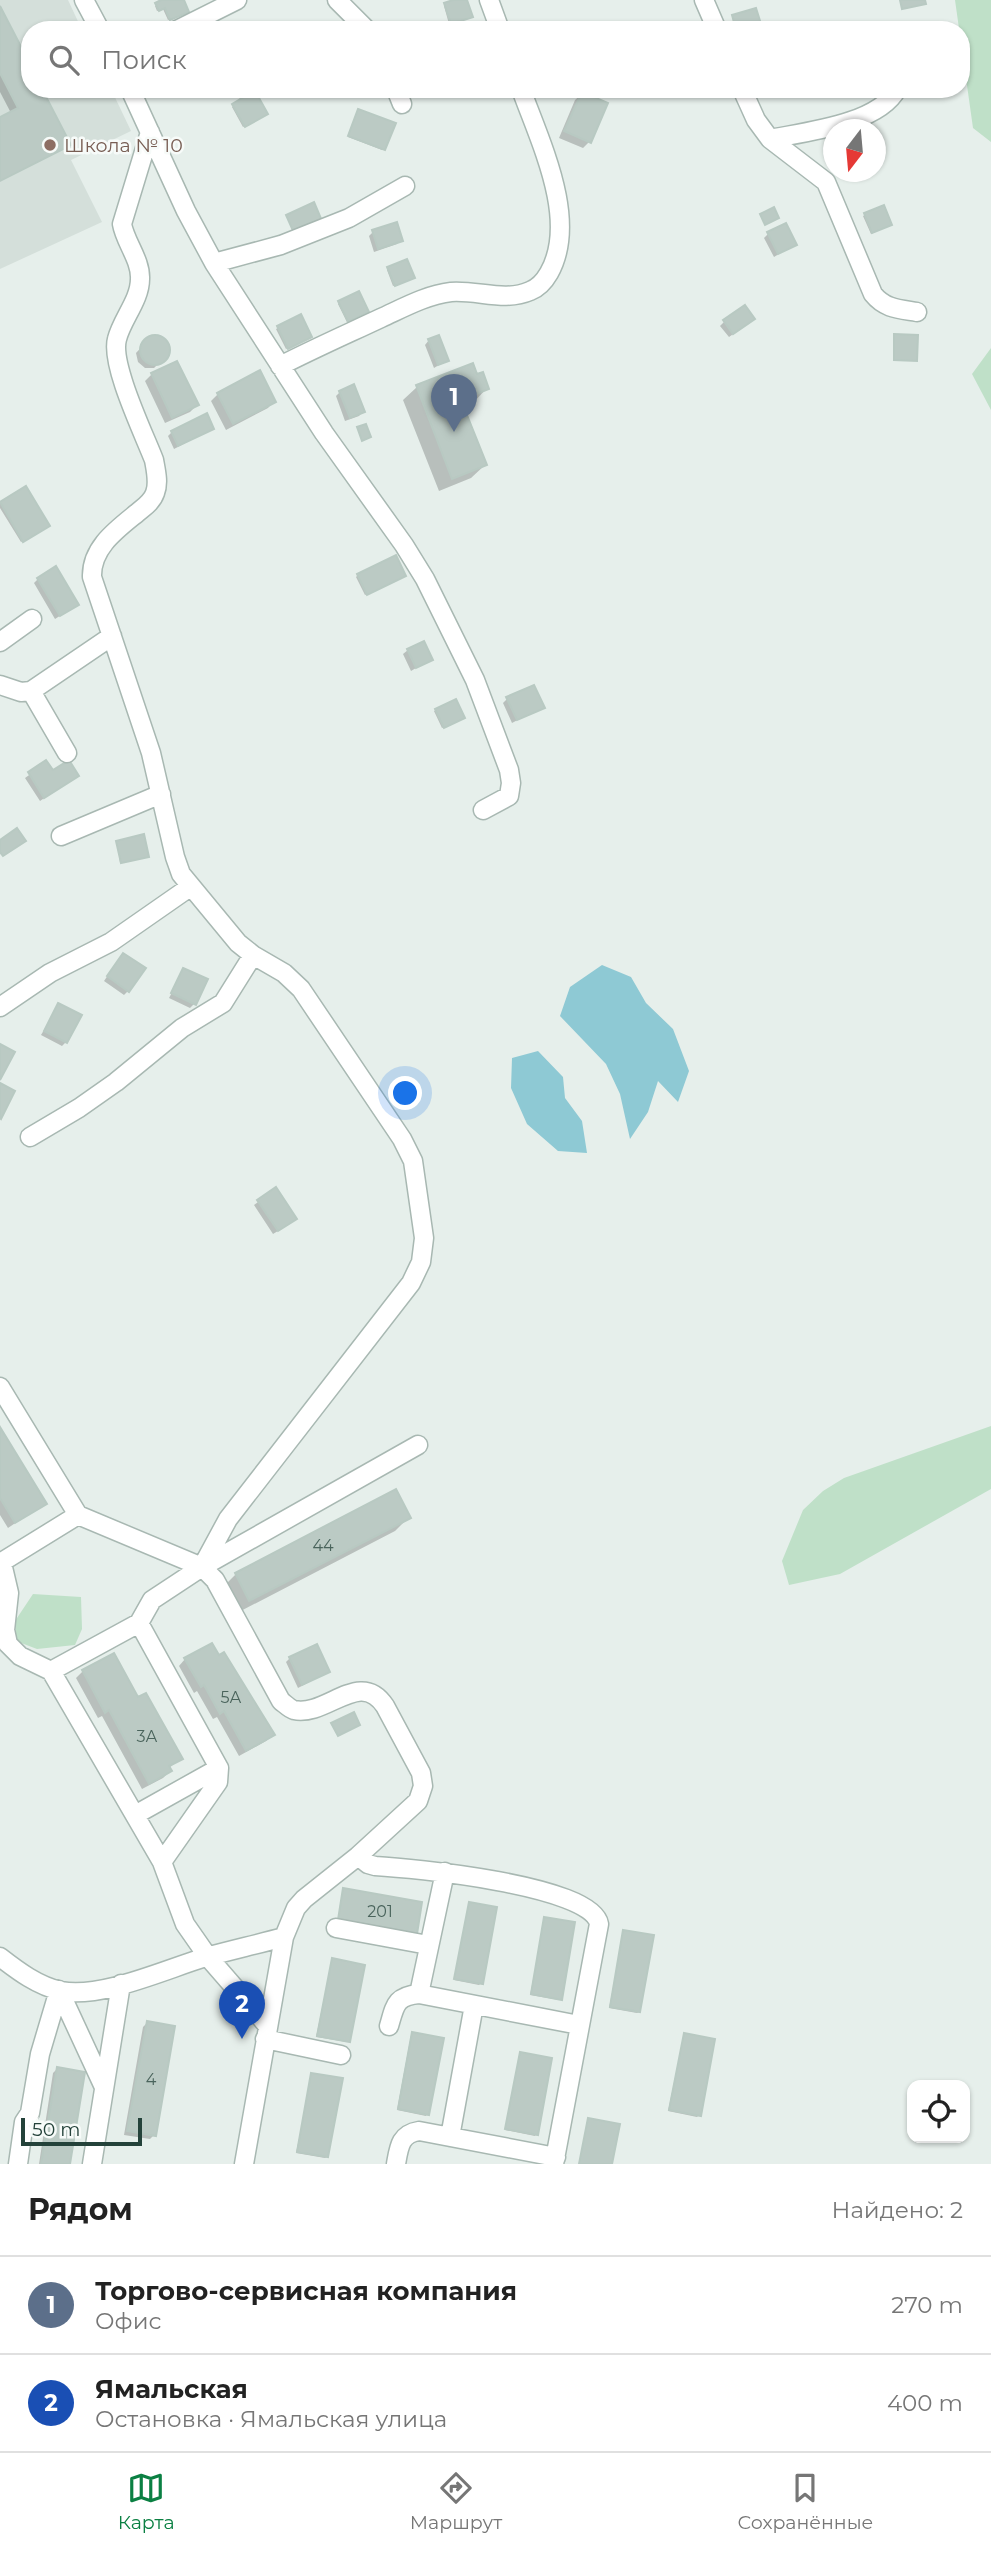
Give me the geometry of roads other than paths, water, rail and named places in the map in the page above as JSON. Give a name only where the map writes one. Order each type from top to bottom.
[{"type":"street","points":[[84,0],[95,21]]},
{"type":"street","points":[[195,21],[237,0]]},
{"type":"street","points":[[337,0],[357,21]]},
{"type":"street","points":[[489,0],[497,21]]},
{"type":"street","points":[[704,0],[713,21]]},
{"type":"street","points":[[134,98],[186,211],[214,263],[363,490],[404,545],[425,579],[475,680],[509,770],[511,783],[509,796],[483,810]]},
{"type":"street","points":[[280,366],[424,299],[452,292],[510,296],[532,291],[546,279],[555,264],[560,244],[561,222],[548,166],[524,98]]},
{"type":"street","points":[[746,98],[756,120],[770,139],[826,182],[873,293],[880,302],[888,307],[917,312]]},
{"type":"street","points":[[770,139],[836,125],[867,114],[890,98]]},
{"type":"street","points":[[150,132],[122,224],[124,237],[141,279],[116,342],[117,363],[154,460],[157,477],[155,492],[149,503],[109,538],[95,556],[92,577],[151,753],[181,874],[238,943],[285,973],[301,989],[402,1139],[414,1161],[424,1238],[421,1262],[411,1283],[228,1519],[202,1567]]},
{"type":"street","points":[[214,263],[281,245],[378,203],[405,186]]},
{"type":"street","points":[[0,642],[32,620]]},
{"type":"street","points":[[0,685],[21,692],[32,691],[112,636]]},
{"type":"street","points":[[32,691],[67,753]]},
{"type":"street","points":[[61,836],[161,794]]},
{"type":"street","points":[[0,1007],[50,973],[111,942],[190,887]]},
{"type":"street","points":[[30,1137],[79,1108],[183,1028],[223,1003],[253,955]]},
{"type":"street","points":[[0,1387],[78,1515],[202,1567],[223,1591],[281,1701],[292,1710],[306,1710],[356,1692],[369,1691],[379,1697],[421,1773],[423,1786],[418,1801],[296,1908],[284,1937],[244,2164]]},
{"type":"street","points":[[51,1671],[139,1623],[152,1600],[202,1567],[418,1445]]},
{"type":"street","points":[[78,1515],[1,1563],[9,1593],[5,1630],[8,1644],[20,1656],[51,1671],[162,1862],[185,1924],[266,2032],[341,2055]]},
{"type":"street","points":[[139,1623],[219,1768],[218,1782],[162,1862]]},
{"type":"street","points":[[135,1815],[219,1768]]},
{"type":"street","points":[[358,1856],[375,1866],[445,1871],[549,1892],[591,1911],[598,1917],[599,1924],[555,2160],[419,2131],[404,2137],[396,2164]]},
{"type":"street","points":[[419,1994],[445,1871]]},
{"type":"street","points":[[336,1928],[428,1945]]},
{"type":"street","points":[[0,1957],[37,1982],[75,1993],[97,1991],[208,1956],[284,1937]]},
{"type":"street","points":[[92,2164],[121,1983]]},
{"type":"street","points":[[59,1990],[103,2085]]},
{"type":"street","points":[[18,2164],[24,2122],[30,2113],[40,2054],[59,1990]]},
{"type":"street","points":[[389,2026],[400,1999],[419,1994],[579,2025]]},
{"type":"street","points":[[450,2137],[474,2005]]},
{"type":"water","points":[[602,965],[631,977],[646,1003],[673,1029],[689,1071],[678,1102],[658,1081],[648,1112],[630,1139],[620,1094],[606,1064],[560,1016],[570,987]]},
{"type":"water","points":[[538,1051],[563,1077],[565,1098],[582,1121],[587,1153],[558,1151],[527,1124],[511,1088],[512,1058]]},
{"type":"place","name":"Школа № 10","points":[[50,145]]},
{"type":"place","name":"Торгово-сервисная компания","points":[[454,432]]},
{"type":"place","name":"Ямальская","points":[[242,2039]]}]
